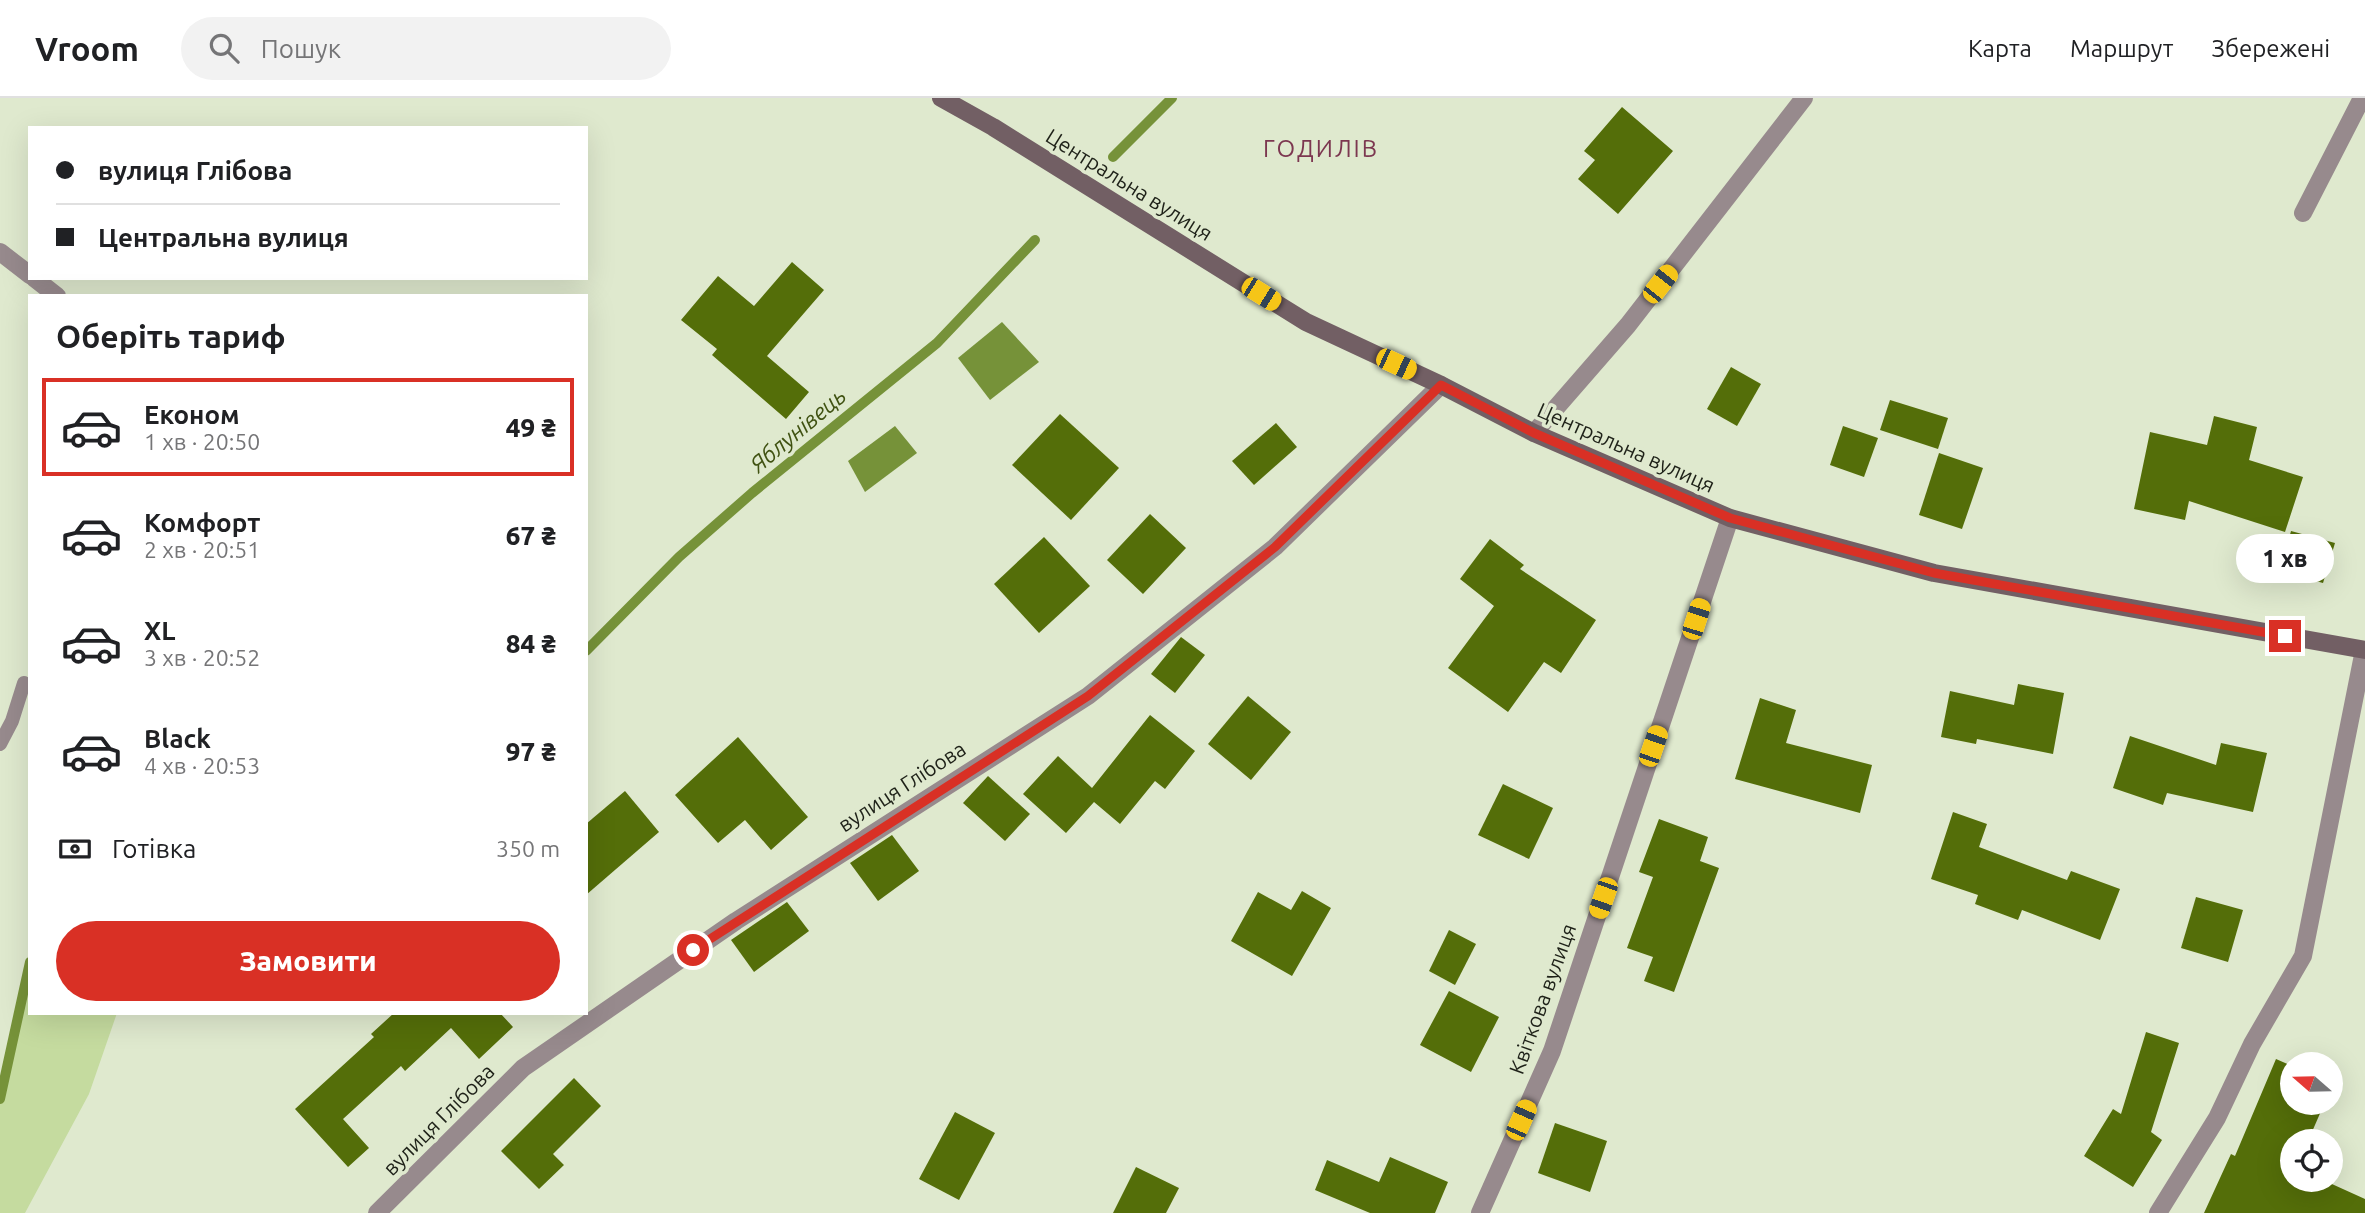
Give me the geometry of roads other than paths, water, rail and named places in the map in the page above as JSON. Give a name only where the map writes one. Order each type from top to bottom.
[{"type":"main road","name":"Центральна вулиця","points":[[941,98],[993,127],[1306,322],[1441,385],[1534,433],[1730,518],[1934,573],[2364,650]]},
{"type":"street","points":[[1534,433],[1628,325],[1804,98]]},
{"type":"street","points":[[2303,213],[2362,98]]},
{"type":"street","points":[[0,252],[28,273]]},
{"type":"street","points":[[37,280],[54,294]]},
{"type":"street","name":"вулиця Глібова","points":[[377,1213],[523,1068],[736,921],[1088,696],[1275,547],[1441,385]]},
{"type":"street","name":"Квіткова вулиця","points":[[1480,1213],[1552,1051],[1730,518]]},
{"type":"street","points":[[2158,1213],[2217,1118],[2252,1044],[2303,956],[2364,650]]},
{"type":"lane","points":[[0,744],[12,721],[24,683]]},
{"type":"waterway","name":"Яблунівець","points":[[1113,157],[1172,98]]},
{"type":"waterway","name":"Яблунівець","points":[[588,649],[679,557],[752,493],[937,343],[1035,240]]},
{"type":"waterway","name":"Яблунівець","points":[[0,1099],[28,971]]},
{"type":"district","name":"ГОДИЛІВ","points":[[1321,149]]}]
